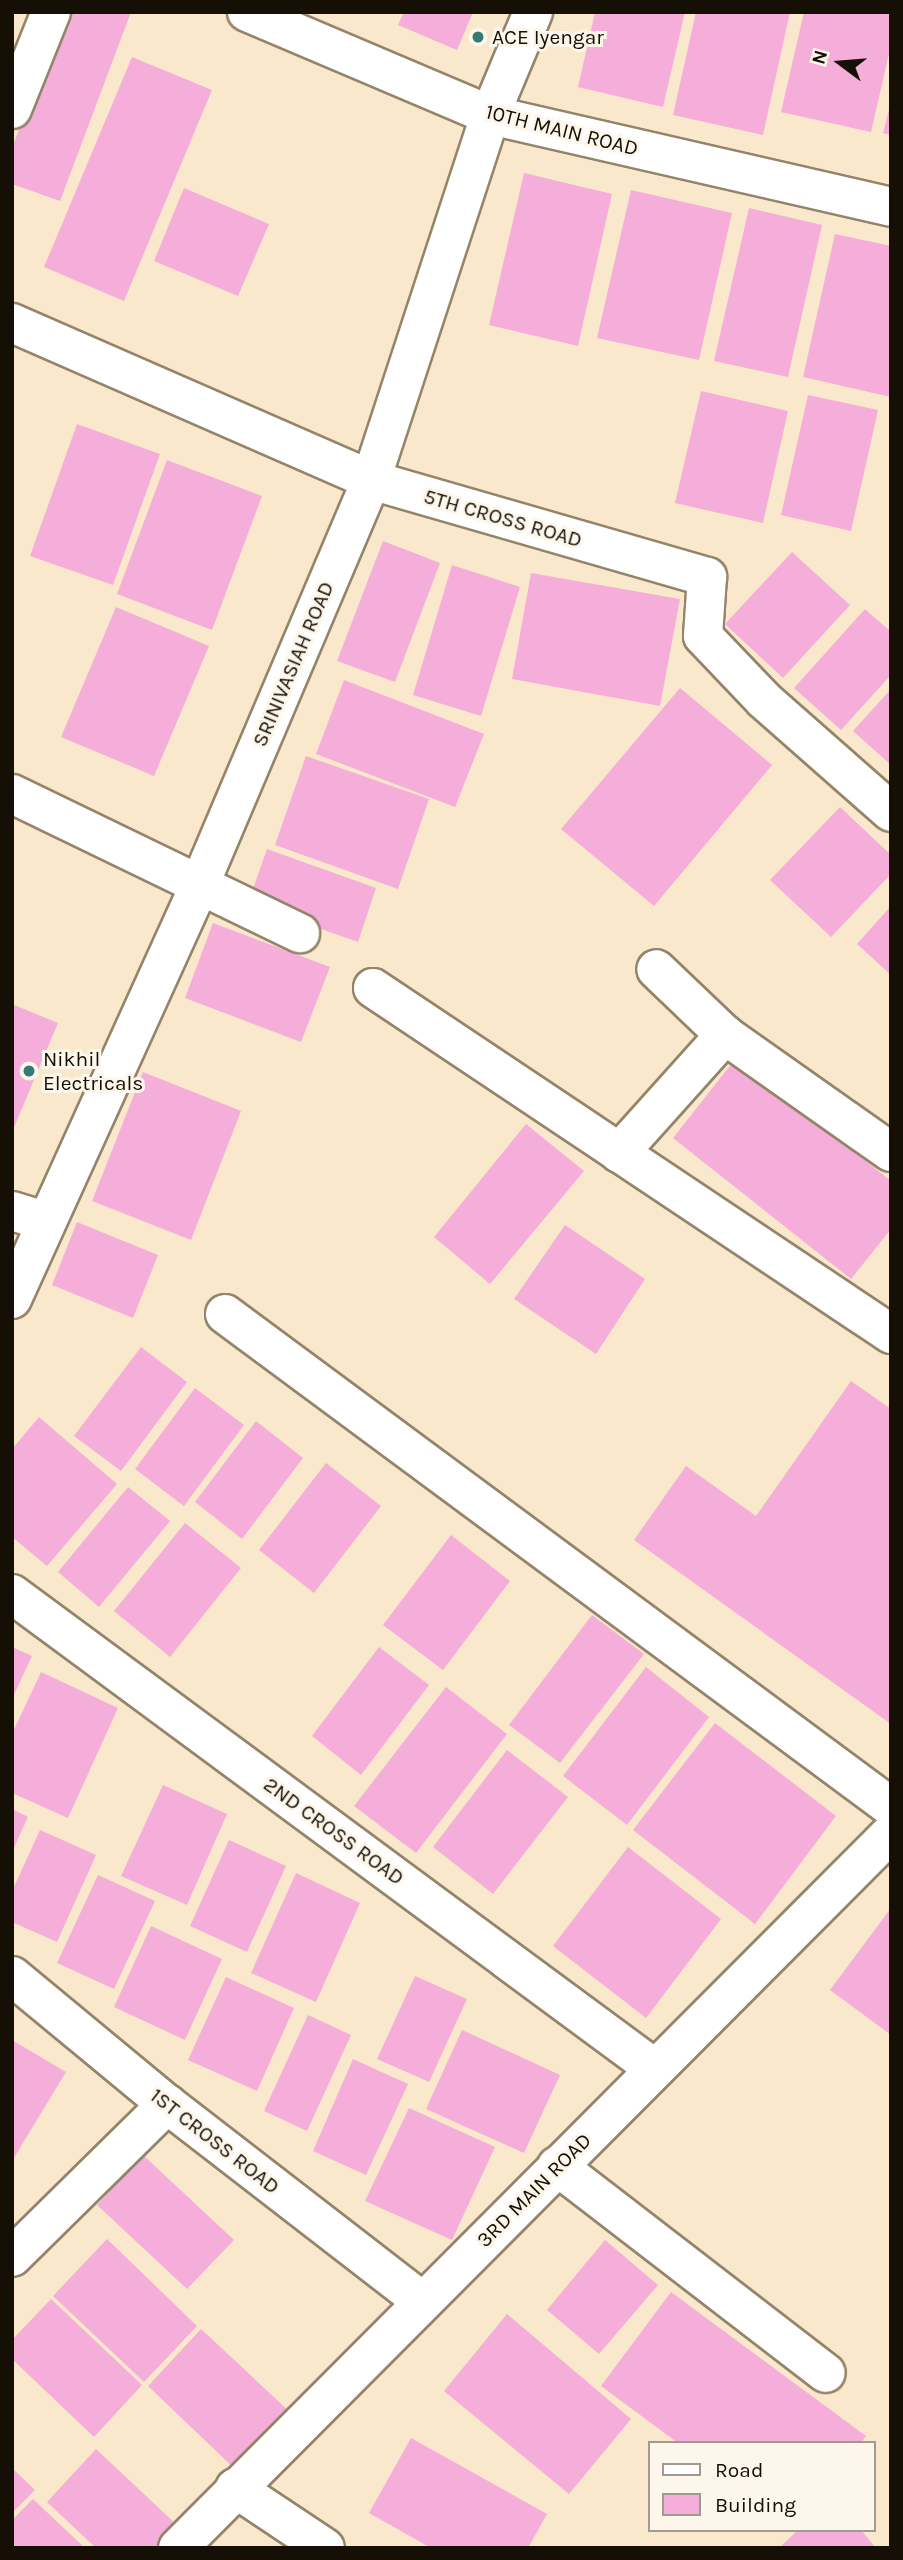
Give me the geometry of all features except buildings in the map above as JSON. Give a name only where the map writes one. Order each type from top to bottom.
[{"type":"street","points":[[12,109],[51,12]]},
{"type":"street","name":"10TH MAIN ROAD","points":[[247,12],[490,115],[891,207]]},
{"type":"street","name":"SRINIVASIAH ROAD","points":[[12,1299],[28,1216],[199,886],[371,480],[490,115],[533,12]]},
{"type":"street","name":"5TH CROSS ROAD","points":[[12,323],[371,480],[708,577],[703,636],[764,700],[891,812]]},
{"type":"street","points":[[12,794],[300,933]]},
{"type":"street","points":[[656,969],[725,1035],[891,1152]]},
{"type":"street","points":[[373,988],[891,1334]]},
{"type":"street","points":[[619,1153],[725,1035]]},
{"type":"street","points":[[225,1314],[891,1807]]},
{"type":"street","name":"2ND CROSS ROAD","points":[[12,1594],[655,2069]]},
{"type":"street","name":"3RD MAIN ROAD","points":[[178,2548],[891,1833]]},
{"type":"street","name":"1ST CROSS ROAD","points":[[12,1976],[167,2104],[422,2301]]},
{"type":"street","points":[[12,2257],[167,2104]]},
{"type":"street","points":[[557,2166],[826,2373]]},
{"type":"street","points":[[235,2488],[325,2548]]},
{"type":"place","name":"ACE Iyengar","points":[[478,37]]},
{"type":"place","name":"Nikhil Electricals","points":[[29,1071]]}]
